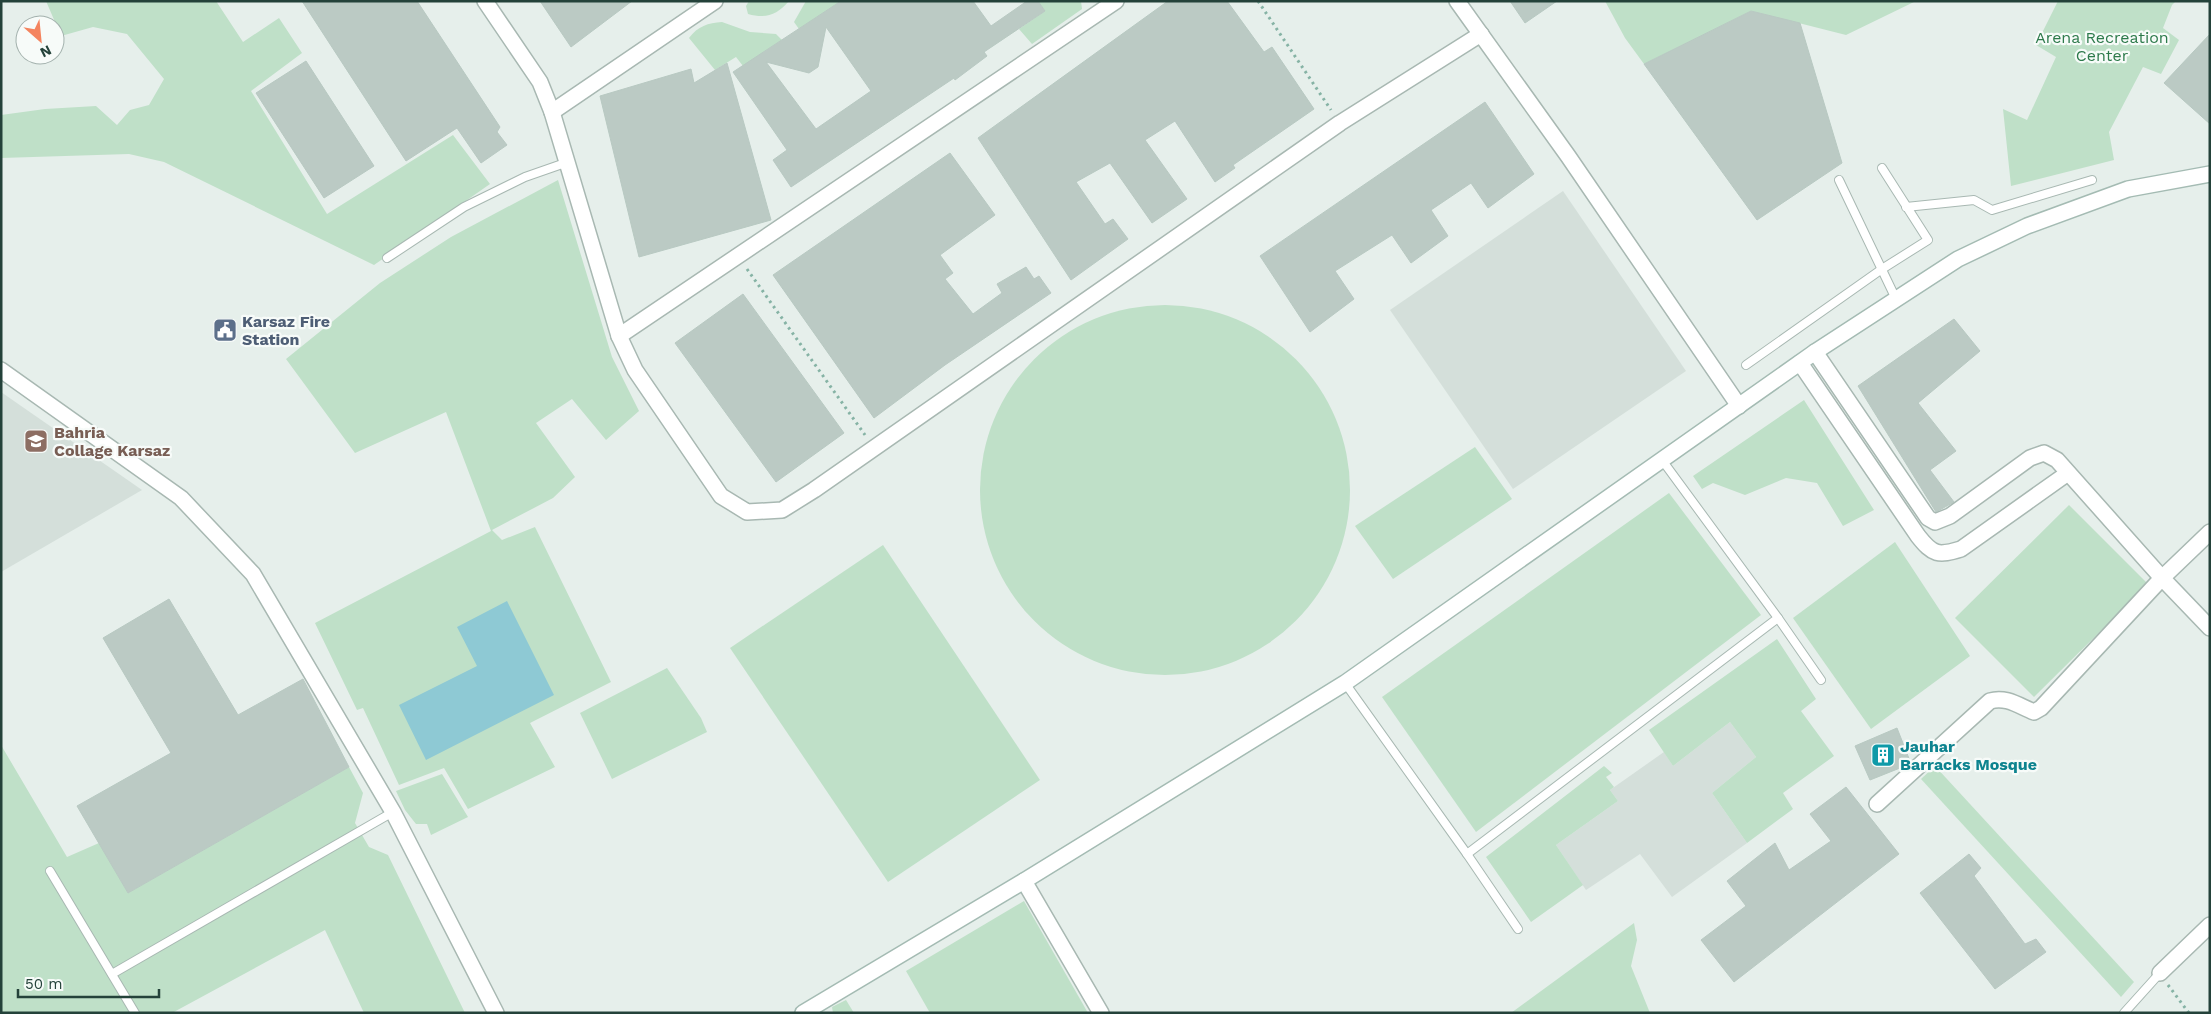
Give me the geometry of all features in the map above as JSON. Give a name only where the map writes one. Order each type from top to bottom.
[{"type":"street","points":[[484,1],[540,82],[568,162],[619,336],[634,370],[720,496],[746,512],[782,510],[1340,123],[1482,34]]},
{"type":"street","points":[[552,112],[715,1]]},
{"type":"street","points":[[619,336],[1116,1]]},
{"type":"street","points":[[1457,1],[1482,34],[1739,406]]},
{"type":"street","points":[[802,1013],[1024,881],[1345,683],[1815,352],[1958,259],[2027,226],[2128,189],[2210,174]]},
{"type":"street","points":[[1815,352],[1928,518],[1935,522],[1950,516],[2030,458],[2044,453],[2056,460],[2162,578],[2210,628]]},
{"type":"street","points":[[1800,363],[1918,536],[1927,547],[1936,553],[1946,553],[1961,549],[2068,473]]},
{"type":"street","points":[[1,370],[181,498],[253,574],[393,812],[496,1013]]},
{"type":"street","points":[[1877,804],[1990,701],[1998,698],[2034,712],[2041,708],[2162,578],[2210,532]]},
{"type":"street","points":[[1024,881],[1101,1013]]},
{"type":"street","points":[[2160,973],[2210,925]]},
{"type":"lane","points":[[386,258],[464,208],[525,178],[568,162]]},
{"type":"lane","points":[[1746,365],[1882,269],[1928,240],[1882,168]]},
{"type":"lane","points":[[1839,180],[1896,299]]},
{"type":"lane","points":[[1906,207],[1974,200],[1992,210],[2092,180]]},
{"type":"lane","points":[[1662,460],[1822,680]]},
{"type":"lane","points":[[1467,854],[1778,618]]},
{"type":"lane","points":[[1345,683],[1518,929]]},
{"type":"lane","points":[[112,974],[393,812]]},
{"type":"lane","points":[[50,872],[135,1013]]},
{"type":"lane","points":[[2124,1013],[2160,973]]},
{"type":"path","points":[[1258,1],[1340,123]]},
{"type":"path","points":[[738,256],[874,448]]},
{"type":"path","points":[[2160,973],[2189,1013]]},
{"type":"shaded area","points":[[1563,191],[1686,371],[1513,489],[1390,310]]},
{"type":"shaded area","name":"Bahria Collage Karsaz","points":[[1,392],[142,490],[1,572]]},
{"type":"shaded area","points":[[1730,722],[1756,757],[1712,793],[1747,843],[1672,897],[1640,854],[1586,890],[1556,845],[1618,801],[1610,790],[1664,752],[1673,766]]},
{"type":"green space","points":[[46,1],[216,1],[243,42],[279,18],[302,53],[251,91],[327,214],[453,135],[490,184],[374,265],[164,162],[129,154],[1,158],[1,115],[45,109],[96,106],[117,125],[130,110],[149,105],[164,79],[127,34],[93,27],[65,35],[65,15],[52,15]]},
{"type":"green space","points":[[749,1],[789,1],[776,13],[760,16],[748,14],[746,6]]},
{"type":"green space","points":[[806,1],[840,2],[799,29],[794,22]]},
{"type":"green space","points":[[1038,1],[1081,1],[1082,9],[1032,44],[1019,29],[1045,11]]},
{"type":"green space","points":[[1605,1],[1916,1],[1846,35],[1751,11],[1644,64],[1625,38]]},
{"type":"green space","name":"Arena Recreation Center","points":[[2058,1],[2176,1],[2172,5],[2163,28],[2179,40],[2161,74],[2143,67],[2109,132],[2114,160],[2011,186],[2003,109],[2027,120],[2056,57],[2036,45]]},
{"type":"green space","points":[[722,22],[750,32],[776,34],[782,40],[743,66],[736,57],[715,70],[689,38],[704,26]]},
{"type":"green space","points":[[558,180],[612,357],[639,411],[606,440],[572,399],[536,423],[575,477],[553,498],[492,530],[502,540],[535,527],[611,682],[530,723],[555,767],[468,809],[444,768],[399,785],[363,708],[357,710],[315,623],[491,531],[446,412],[355,453],[286,359],[380,283],[451,237]]},
{"type":"green space","points":[[1165,305],[1201,308],[1236,319],[1268,336],[1296,359],[1319,387],[1336,419],[1347,454],[1350,490],[1347,526],[1336,561],[1319,593],[1296,621],[1268,644],[1236,661],[1201,672],[1165,675],[1129,672],[1094,661],[1062,644],[1034,621],[1011,593],[994,561],[983,526],[980,490],[983,454],[994,419],[1011,387],[1034,359],[1062,336],[1094,319],[1129,308]]},
{"type":"green space","points":[[1804,400],[1874,510],[1843,526],[1817,483],[1786,478],[1745,495],[1713,483],[1702,489],[1693,476]]},
{"type":"green space","points":[[1475,447],[1512,499],[1393,579],[1355,526]]},
{"type":"green space","points":[[1669,493],[1761,615],[1476,832],[1382,697]]},
{"type":"green space","points":[[2069,505],[2148,584],[2034,697],[1955,618]]},
{"type":"green space","points":[[1895,542],[1970,656],[1871,729],[1793,618]]},
{"type":"green space","points":[[883,545],[1040,780],[888,882],[730,648]]},
{"type":"green space","points":[[1777,639],[1816,699],[1801,711],[1834,756],[1783,793],[1793,809],[1747,843],[1712,793],[1756,757],[1730,722],[1673,766],[1649,730]]},
{"type":"green space","points":[[667,668],[701,718],[707,732],[612,779],[580,713]]},
{"type":"green space","points":[[1,745],[67,857],[99,843],[128,893],[349,767],[363,793],[355,823],[369,847],[388,855],[465,1013],[364,1013],[325,930],[172,1013],[1,1013]]},
{"type":"green space","points":[[1604,766],[1612,773],[1606,777],[1614,787],[1610,790],[1618,801],[1556,845],[1583,885],[1531,922],[1486,857]]},
{"type":"green space","points":[[1935,766],[2134,982],[2121,997],[1921,779]]},
{"type":"green space","points":[[442,774],[468,817],[431,835],[427,824],[416,824],[405,810],[396,791]]},
{"type":"green space","points":[[1024,901],[1088,1013],[930,1013],[906,971]]},
{"type":"green space","points":[[1634,923],[1637,940],[1631,966],[1650,1013],[1511,1013]]},
{"type":"green space","points":[[846,1000],[854,1013],[833,1013],[832,1007]]},
{"type":"water","points":[[507,601],[554,695],[426,760],[399,705],[477,666],[457,627]]},
{"type":"building","points":[[302,1],[417,1],[500,127],[497,132],[507,145],[481,163],[457,128],[406,161]]},
{"type":"building","points":[[540,1],[632,1],[571,47]]},
{"type":"building","points":[[841,1],[973,1],[991,26],[1027,1],[1038,1],[1045,11],[984,52],[987,56],[955,80],[954,78],[791,187],[773,160],[787,150],[733,72]],"holes":[[[826,27],[871,91],[816,129],[766,62],[809,73],[818,67]]]},
{"type":"building","points":[[1168,1],[1227,1],[1264,52],[1272,47],[1314,109],[1233,165],[1235,168],[1215,182],[1175,121],[1145,140],[1187,199],[1152,223],[1110,163],[1076,182],[1105,224],[1113,219],[1128,239],[1071,280],[978,138]]},
{"type":"building","points":[[1510,1],[1557,1],[1525,23]]},
{"type":"building","points":[[1751,11],[1800,23],[1842,163],[1757,220],[1644,64]]},
{"type":"building","points":[[2210,34],[2210,124],[2164,83]]},
{"type":"building","points":[[306,61],[374,166],[324,198],[256,93]]},
{"type":"building","points":[[727,63],[771,220],[639,257],[600,96],[691,69],[694,83]]},
{"type":"building","points":[[1485,102],[1534,174],[1488,208],[1471,183],[1431,210],[1448,236],[1411,263],[1392,235],[1335,271],[1354,299],[1310,332],[1260,256]]},
{"type":"building","points":[[950,153],[995,215],[940,255],[953,273],[945,279],[973,314],[1002,293],[997,284],[1026,267],[1034,279],[1039,276],[1051,293],[945,365],[874,418],[773,275]]},
{"type":"building","points":[[743,294],[844,433],[776,482],[675,343]]},
{"type":"building","points":[[1954,319],[1980,351],[1918,403],[1956,451],[1930,470],[1954,502],[1936,512],[1858,386]]},
{"type":"building","points":[[169,599],[238,715],[303,679],[349,767],[128,893],[77,806],[171,753],[103,638]]},
{"type":"building","name":"Jauhar Barracks Mosque","points":[[1897,728],[1910,761],[1905,766],[1870,780],[1855,746]]},
{"type":"building","points":[[1846,787],[1899,854],[1734,982],[1701,940],[1746,906],[1727,881],[1775,843],[1789,870],[1831,841],[1810,814]]},
{"type":"building","points":[[1969,854],[1981,868],[1974,876],[2025,944],[2036,939],[2046,952],[1995,989],[1920,893]]},
{"type":"place","name":"Karsaz Fire Station","points":[[225,330]]},
{"type":"place","name":"Bahria Collage Karsaz","points":[[36,441]]},
{"type":"place","name":"Jauhar Barracks Mosque","points":[[1883,755]]}]
